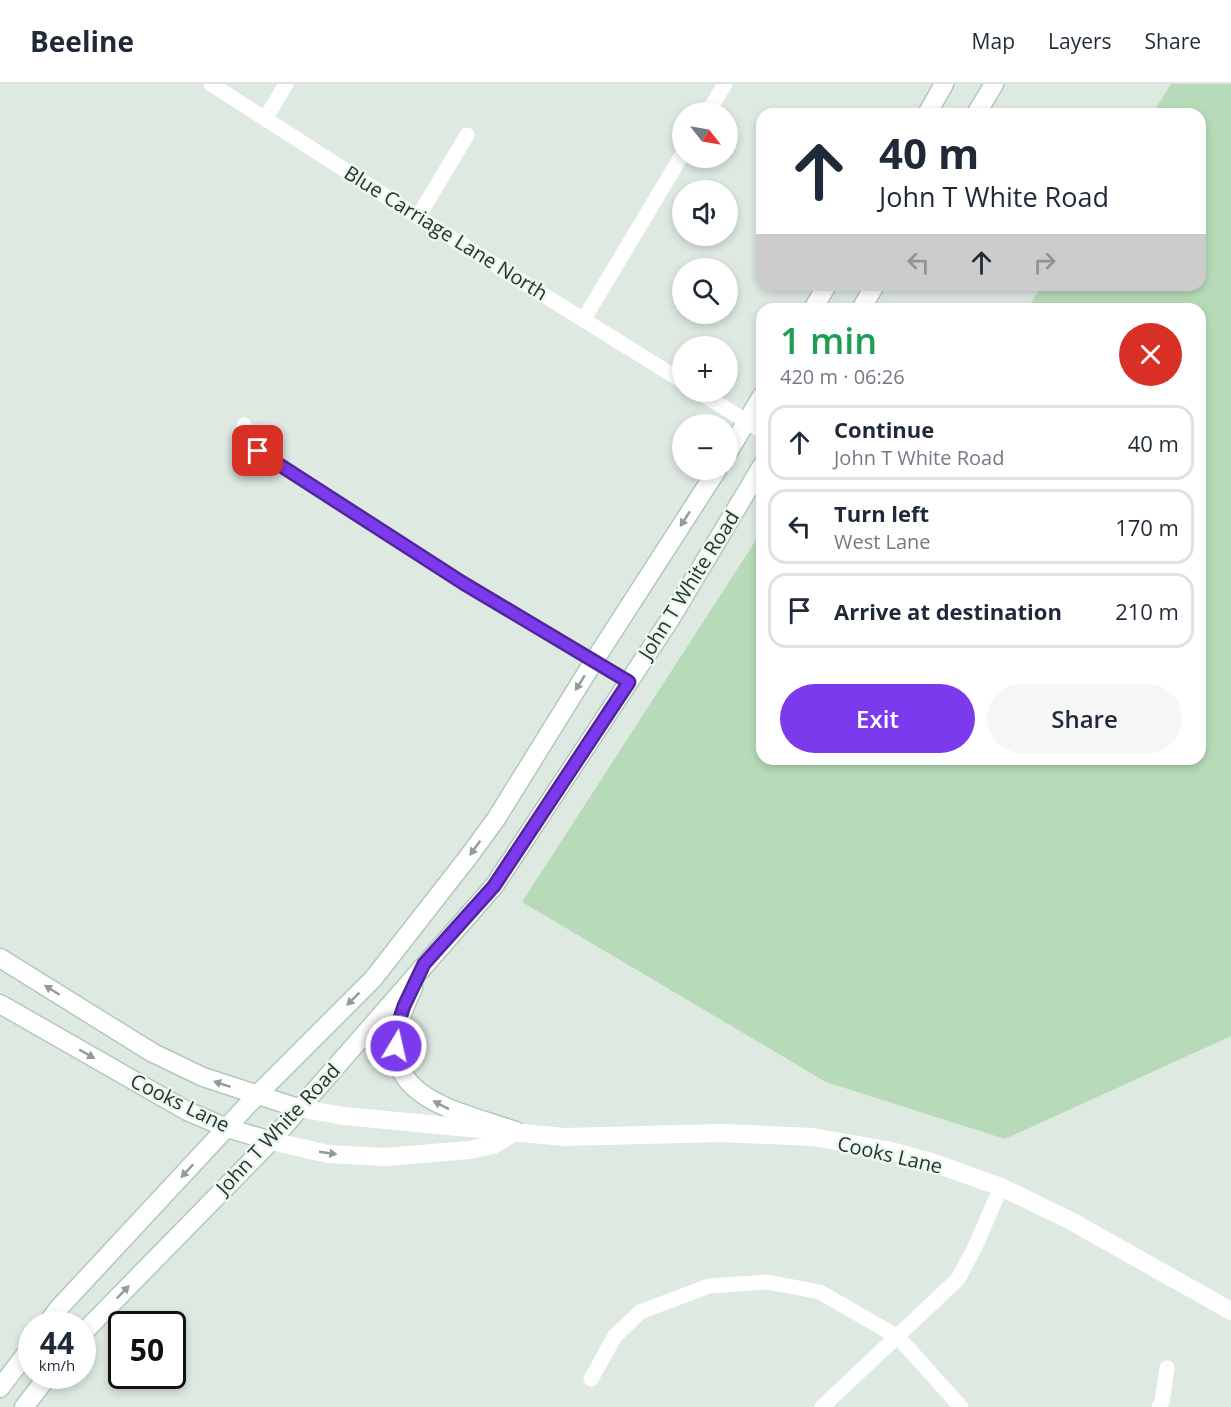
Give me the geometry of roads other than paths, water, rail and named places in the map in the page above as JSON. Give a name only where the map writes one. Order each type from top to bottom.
[{"type":"main road","points":[[930,108],[944,84]]},
{"type":"main road","points":[[980,108],[994,84]]},
{"type":"main road","points":[[738,443],[755,427]]},
{"type":"main road","name":"John T White Road","points":[[96,1320],[271,1141],[494,886],[669,621],[756,476]]},
{"type":"main road","name":"John T White Road","points":[[57,1311],[256,1095],[373,978],[470,856],[496,819],[711,480]]},
{"type":"main road","name":"Cooks Lane","points":[[0,958],[153,1053],[203,1077],[298,1108],[344,1116],[564,1137],[722,1133],[812,1137],[909,1156],[1001,1187],[1071,1221],[1231,1311]]},
{"type":"main road","points":[[424,964],[398,1024],[396,1046],[401,1074],[417,1092],[446,1108],[516,1131]]},
{"type":"main road","name":"Cooks Lane","points":[[0,1004],[187,1111],[227,1128],[271,1141],[328,1154],[385,1157],[469,1150],[494,1145],[516,1131]]},
{"type":"main road","points":[[0,1388],[18,1364]]},
{"type":"main road","points":[[24,1407],[38,1389]]},
{"type":"street","name":"Blue Carriage Lane North","points":[[211,84],[418,218],[672,375]]},
{"type":"street","points":[[266,119],[286,84]]},
{"type":"street","points":[[714,102],[725,84]]},
{"type":"street","points":[[418,218],[467,135]]},
{"type":"street","points":[[584,319],[674,168]]},
{"type":"street","points":[[715,402],[755,427]]},
{"type":"street","points":[[244,425],[258,451],[463,583],[629,682]]},
{"type":"street","points":[[822,1407],[958,1279],[975,1247],[1001,1187]]},
{"type":"street","points":[[591,1379],[615,1336],[640,1312],[710,1286],[767,1282],[820,1292],[898,1337],[961,1407]]},
{"type":"street","points":[[1159,1407],[1162,1402],[1167,1368]]}]
